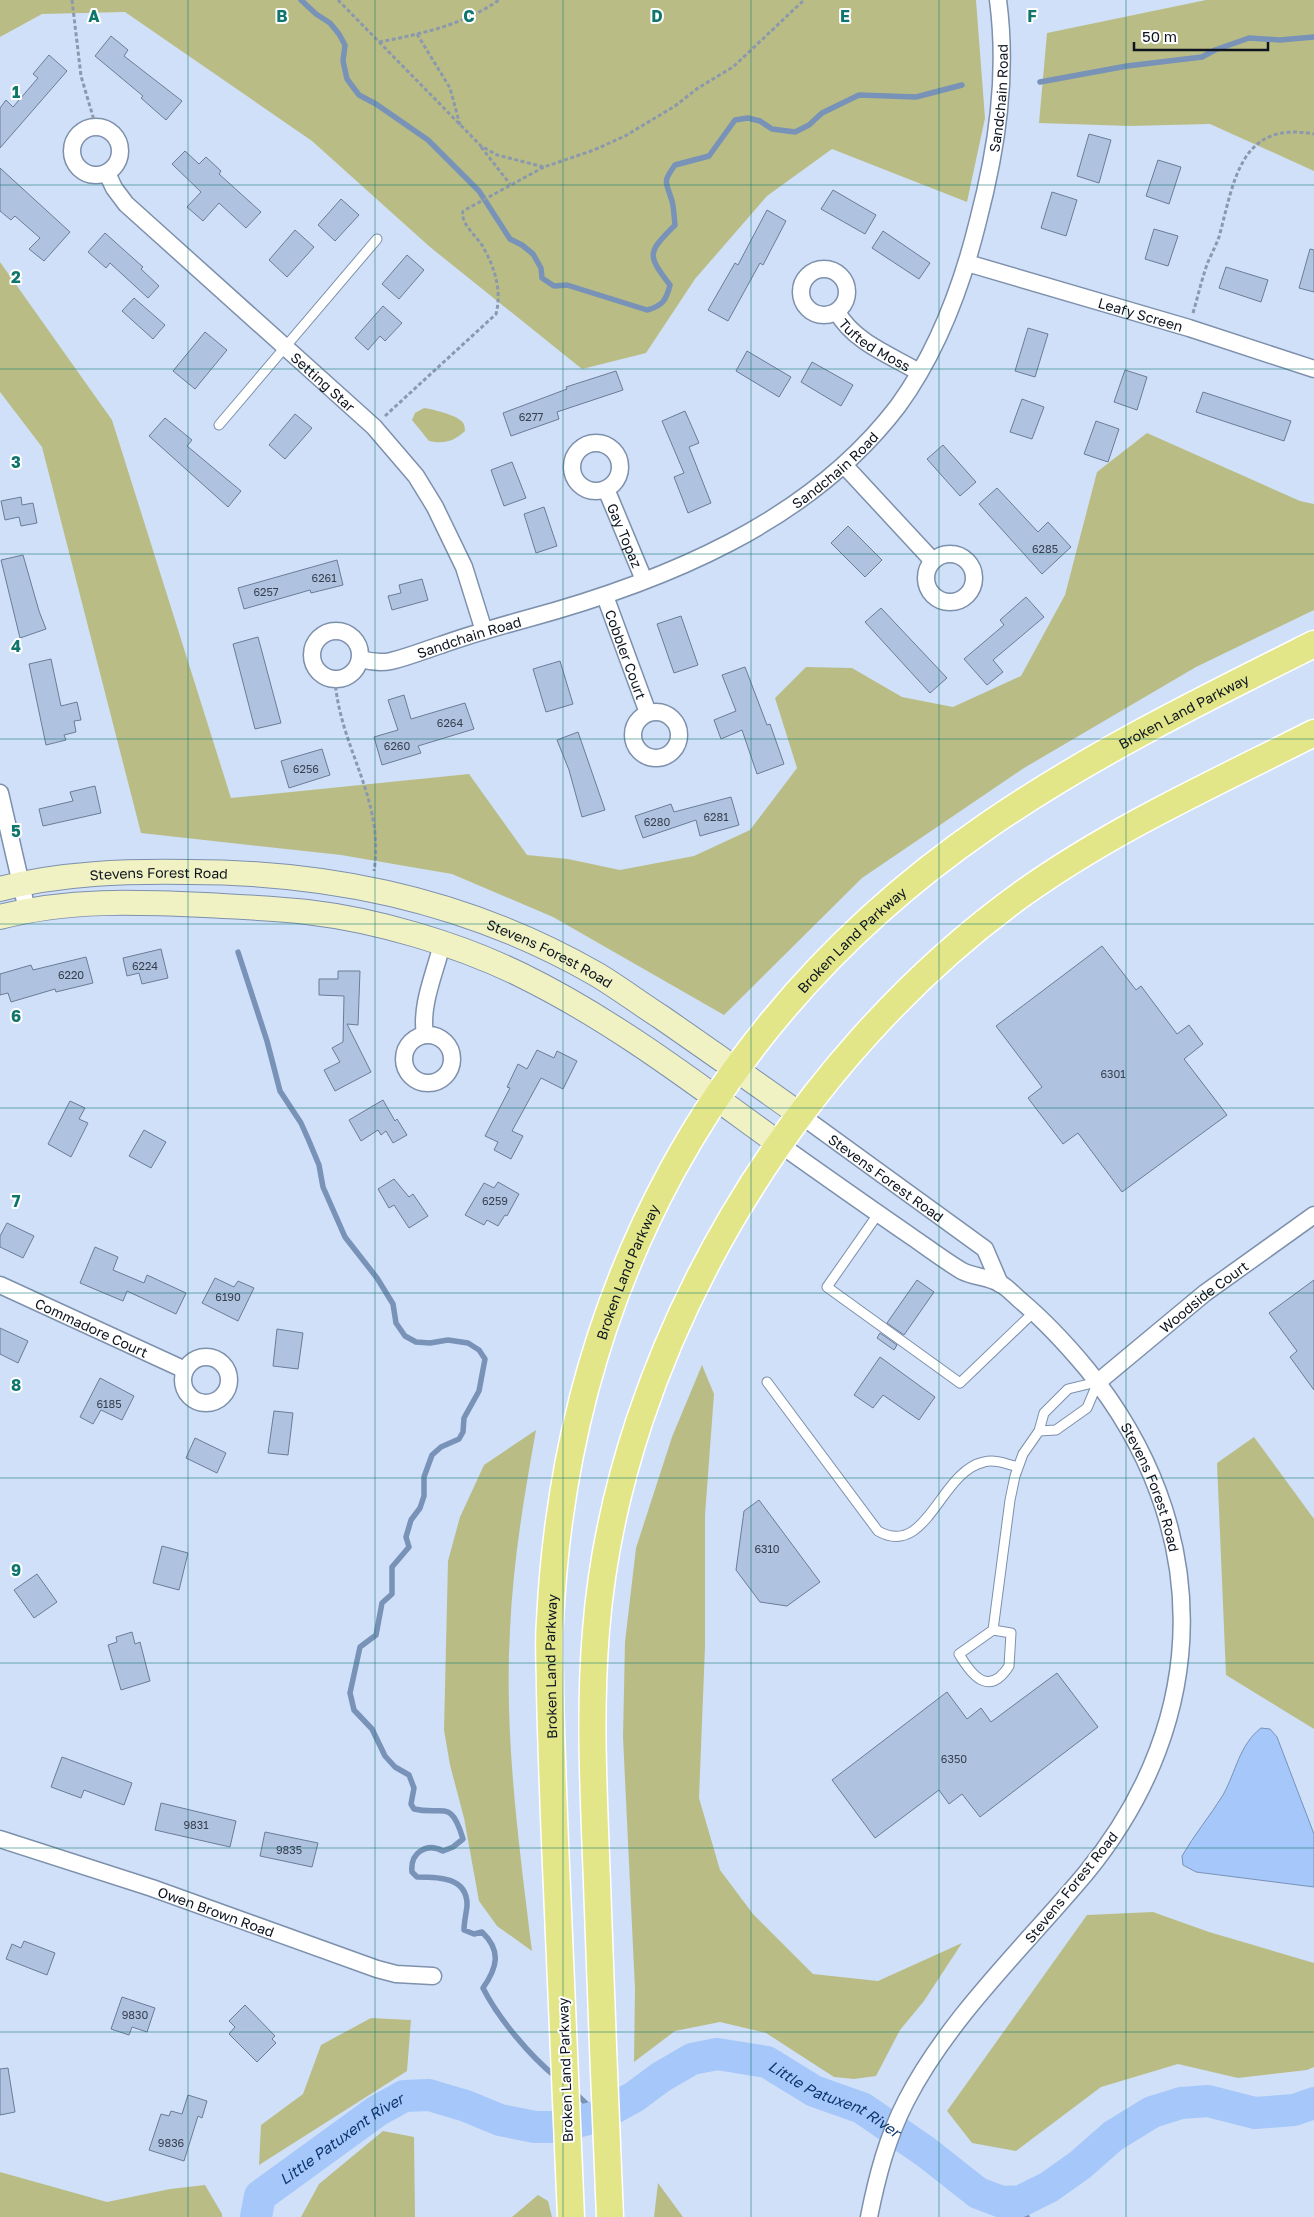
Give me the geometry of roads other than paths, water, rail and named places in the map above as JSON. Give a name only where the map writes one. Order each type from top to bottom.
[{"type":"main road","name":"Broken Land Parkway","points":[[571,2217],[552,1751],[549,1624],[565,1480],[592,1360],[616,1292],[643,1226],[672,1167],[715,1097],[736,1068],[799,992],[890,901],[982,829],[1116,744],[1314,644]]},
{"type":"main road","points":[[610,2217],[592,1750],[596,1629],[604,1569],[617,1502],[634,1440],[673,1332],[702,1273],[778,1143],[852,1048],[937,963],[1022,895],[1061,868],[1152,814],[1314,733]]},
{"type":"street","name":"Sandchain Road","points":[[361,659],[374,662],[392,661],[484,631],[605,596],[716,549],[756,528],[804,497],[844,465],[898,405],[920,372],[941,332],[968,263],[991,173],[1000,104],[1002,37],[998,0]]},
{"type":"street","points":[[96,127],[113,133],[119,141],[119,160],[115,167],[107,173],[98,175],[88,174],[80,169],[72,152],[74,142],[79,134],[87,129],[96,127]]},
{"type":"street","name":"Setting Star","points":[[107,173],[114,188],[126,204],[374,427],[416,476],[435,507],[464,567],[484,631]]},
{"type":"street","name":"Leafy Screen","points":[[968,263],[1189,328],[1314,368]]},
{"type":"street","name":"Tufted Moss","points":[[837,312],[845,326],[857,336],[920,372]]},
{"type":"street","points":[[844,465],[933,562]]},
{"type":"street","name":"Gay Topaz","points":[[606,489],[644,580]]},
{"type":"street","name":"Cobbler Court","points":[[605,596],[648,713]]},
{"type":"street","points":[[332,630],[344,631],[354,638],[360,649],[361,659],[353,674],[335,680],[327,678],[318,671],[312,662],[314,646],[323,634],[332,630]]},
{"type":"street","points":[[0,793],[10,886],[27,910]]},
{"type":"street","name":"Stevens Forest Road","points":[[10,886],[113,874],[247,872],[316,879],[370,889],[453,911],[536,943],[596,974],[736,1068],[984,1249],[1000,1284]]},
{"type":"street","name":"Stevens Forest Road","points":[[0,917],[64,904],[154,902],[308,912],[395,930],[442,944],[519,974],[578,1005],[633,1039],[878,1214],[964,1272],[1000,1284],[1034,1312],[1072,1351],[1098,1382],[1120,1415],[1142,1454],[1163,1504],[1171,1532],[1180,1588],[1182,1634],[1178,1683],[1171,1714],[1149,1774],[1118,1829],[1088,1870],[952,2032],[906,2100],[878,2170],[869,2217]]},
{"type":"street","points":[[425,1034],[423,1021],[442,944]]},
{"type":"street","name":"Woodside Court","points":[[1098,1382],[1205,1293],[1314,1215]]},
{"type":"street","name":"Commadore Court","points":[[0,1285],[185,1370]]},
{"type":"street","name":"Owen Brown Road","points":[[0,1839],[152,1888],[377,1968],[396,1974],[433,1976]]},
{"type":"lane","points":[[219,425],[377,239]]},
{"type":"lane","points":[[878,1214],[827,1287],[960,1383],[1034,1312]]},
{"type":"lane","points":[[766,1382],[878,1531],[886,1536],[904,1537],[914,1533],[951,1484],[969,1468],[982,1462],[992,1461],[1018,1467]]},
{"type":"lane","points":[[992,1630],[1011,1633],[1009,1666],[998,1678],[982,1681],[968,1670],[958,1654],[992,1630],[1010,1500],[1023,1454],[1039,1431],[1044,1413],[1068,1389],[1098,1382]]},
{"type":"lane","points":[[1039,1431],[1056,1430],[1087,1408],[1098,1382]]},
{"type":"water","points":[[1261,1728],[1270,1729],[1277,1737],[1314,1834],[1314,1887],[1196,1872],[1183,1865],[1182,1856],[1223,1795],[1248,1742]]},
{"type":"waterway","points":[[301,0],[316,14],[330,23],[339,34],[345,45],[343,61],[347,79],[359,95],[376,104],[428,140],[479,191],[510,239],[522,245],[533,254],[541,268],[542,278],[554,286],[567,285],[647,310],[663,302],[670,285],[657,266],[653,253],[655,247],[675,225],[673,204],[666,182],[668,175],[675,165],[709,156],[735,120],[748,118],[760,121],[772,129],[795,132],[809,125],[822,113],[859,95],[916,97],[962,85]]},
{"type":"waterway","points":[[1040,82],[1127,66],[1202,57],[1215,50],[1249,38],[1280,40],[1314,37]]},
{"type":"waterway","points":[[238,952],[267,1041],[280,1091],[301,1123],[319,1165],[323,1187],[345,1237],[377,1278],[393,1304],[396,1323],[405,1336],[416,1342],[430,1343],[448,1340],[468,1343],[479,1350],[485,1359],[479,1391],[464,1418],[463,1432],[459,1439],[441,1447],[432,1455],[424,1477],[424,1496],[420,1508],[411,1520],[406,1537],[409,1547],[392,1567],[392,1594],[382,1603],[376,1635],[360,1647],[350,1693],[354,1710],[372,1729],[385,1756],[395,1767],[409,1775],[414,1788],[411,1804],[414,1809],[445,1811],[450,1813],[459,1826],[463,1839],[453,1847],[443,1851],[431,1848],[420,1851],[414,1859],[412,1872],[417,1877],[434,1877],[451,1881],[463,1889],[467,1906],[464,1930],[474,1934],[482,1932],[493,1946],[495,1953],[492,1973],[483,1988],[489,2000],[515,2036],[556,2077]]},
{"type":"waterway","name":"Little Patuxent River","points":[[256,2217],[260,2196],[377,2111],[404,2096],[429,2095],[466,2106],[500,2120],[535,2127],[558,2127],[599,2116],[634,2097],[661,2077],[692,2059],[717,2054],[767,2062],[814,2091],[862,2108],[926,2152],[978,2193],[1002,2202],[1021,2201],[1049,2187],[1080,2165],[1113,2136],[1152,2112],[1181,2103],[1208,2101],[1255,2113],[1294,2110],[1314,2103]]},
{"type":"waterway","points":[[573,2091],[597,2114]]},
{"type":"waterway","points":[[1021,2201],[1027,2217]]}]
